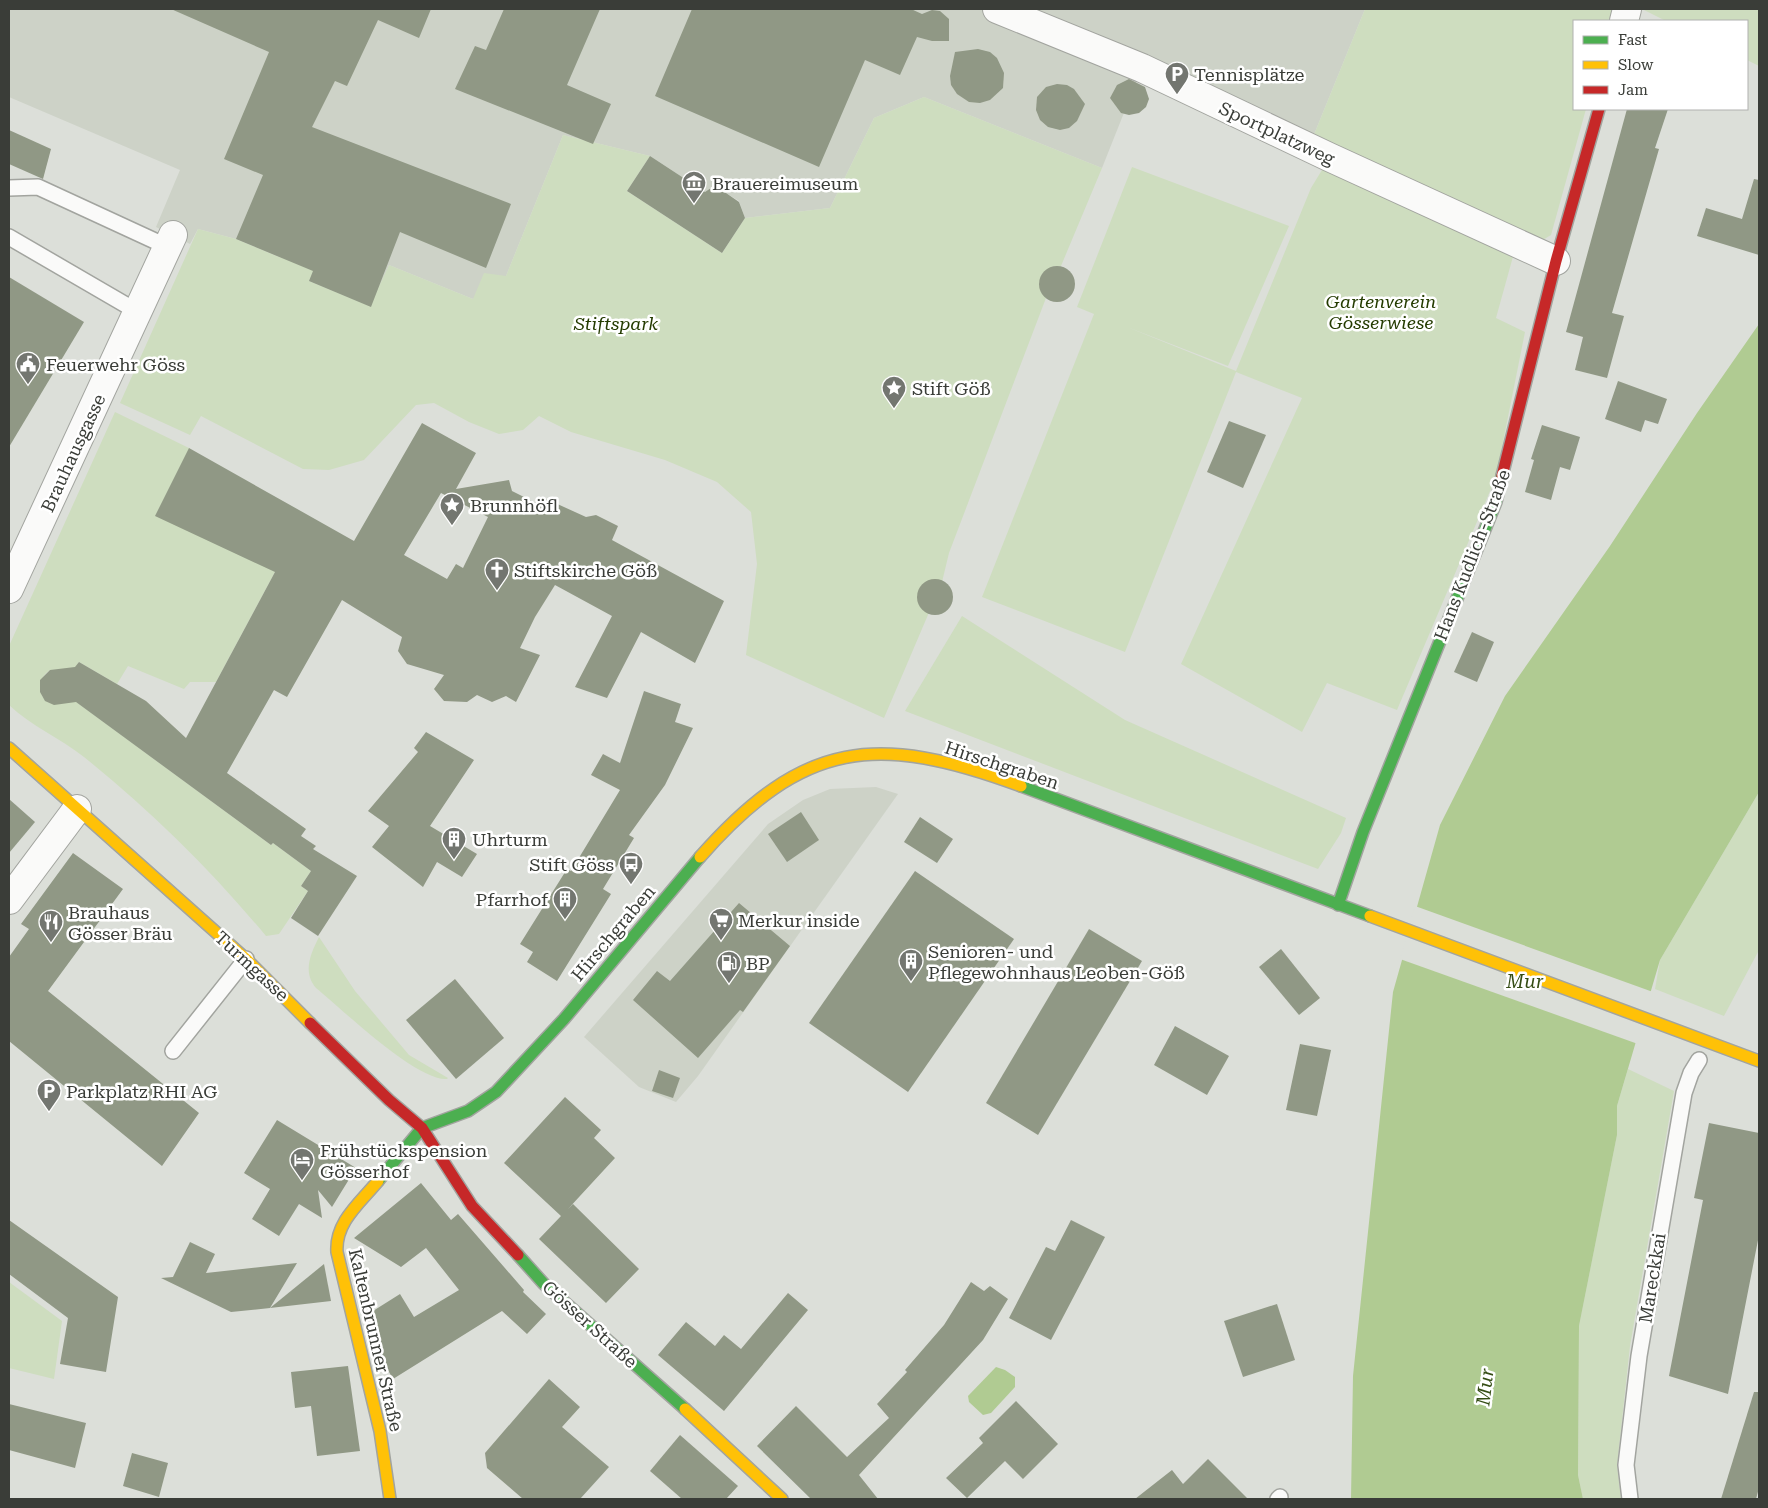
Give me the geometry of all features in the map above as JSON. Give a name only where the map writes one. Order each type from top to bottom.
[{"type":"main road","name":"Hans Kudlich-Straße","points":[[1338,905],[1364,832],[1496,502],[1556,261],[1599,110]]},
{"type":"main road","name":"Turmgasse","points":[[9,748],[246,959],[389,1100],[422,1128]]},
{"type":"main road","name":"Hirschgraben","points":[[422,1128],[474,1108],[495,1093],[544,1042],[690,868],[745,808],[764,793],[799,771],[818,763],[845,756],[884,754],[913,758],[996,777],[1759,1060]]},
{"type":"main road","name":"Kaltenbrunner Straße","points":[[390,1499],[380,1431],[337,1252],[336,1238],[341,1225],[422,1128]]},
{"type":"main road","name":"Gösser Straße","points":[[422,1128],[472,1206],[544,1284],[636,1364],[782,1499]]},
{"type":"street","name":"Sportplatzweg","points":[[997,9],[1142,68],[1336,161],[1556,261]]},
{"type":"street","name":"Brauhausgasse","points":[[9,589],[171,241]]},
{"type":"street","points":[[9,900],[77,809]]},
{"type":"lane","points":[[9,188],[38,187],[171,241]]},
{"type":"lane","points":[[9,236],[138,312]]},
{"type":"lane","points":[[173,1052],[246,959]]},
{"type":"lane","name":"Mareckkai","points":[[1630,1499],[1626,1465],[1640,1347],[1684,1093],[1691,1073],[1699,1060]]},
{"type":"shaded area","points":[[9,9],[1365,9],[1313,137],[1145,60],[1102,168],[924,97],[874,118],[830,208],[745,218],[739,201],[726,193],[711,188],[705,192],[650,156],[563,135],[506,276],[473,299],[389,265],[371,307],[309,281],[307,264],[279,257],[236,239],[198,229],[190,244],[156,227],[180,170],[9,97]]},
{"type":"shaded area","points":[[876,787],[898,794],[698,1076],[676,1102],[639,1087],[584,1037],[768,824],[803,800],[830,789]]},
{"type":"green space","points":[[1365,9],[1614,9],[1610,20],[1573,20],[1573,110],[1586,110],[1551,235],[1541,241],[1313,137]]},
{"type":"green space","points":[[1642,9],[1759,9],[1759,66],[1748,60],[1748,20],[1664,20]]},
{"type":"green space","name":"Stiftspark","points":[[924,97],[1102,168],[1061,266],[1054,266],[1042,274],[1039,285],[1046,298],[949,553],[942,582],[884,718],[746,655],[757,564],[751,512],[717,482],[665,460],[571,432],[539,416],[523,430],[499,434],[469,422],[434,403],[416,405],[364,460],[329,470],[303,469],[201,416],[190,435],[120,403],[198,229],[236,239],[279,257],[315,267],[309,281],[370,306],[389,265],[473,299],[484,273],[506,276],[563,135],[650,156],[627,191],[722,253],[745,218],[830,208],[874,118]]},
{"type":"green space","name":"Gartenverein Gösserwiese","points":[[1325,165],[1514,253],[1496,318],[1525,332],[1496,477],[1397,710],[1327,683],[1302,732],[1181,664],[1302,398],[1236,372],[1125,652],[982,597],[1094,314],[1077,307],[1132,167],[1289,226],[1228,366],[1127,327],[1236,371],[1311,188]]},
{"type":"green space","points":[[115,412],[189,448],[275,572],[216,682],[190,682],[184,689],[128,666],[117,684],[79,662],[71,675],[50,670],[43,677],[40,691],[43,698],[55,704],[63,703],[71,698],[271,845],[273,843],[311,871],[301,886],[308,891],[279,934],[266,936],[202,864],[133,798],[84,757],[9,705],[9,646]]},
{"type":"green space","points":[[962,616],[1125,720],[1346,818],[1341,833],[1318,869],[905,711]]},
{"type":"green space","points":[[1759,792],[1759,950],[1724,1016],[1655,989],[1660,960]]},
{"type":"green space","points":[[319,937],[355,991],[409,1055],[447,1079],[434,1077],[399,1057],[316,988],[309,976],[309,962]]},
{"type":"green space","points":[[1628,1069],[1674,1091],[1630,1346],[1617,1466],[1621,1499],[1583,1499],[1578,1475],[1579,1326],[1617,1135],[1617,1106]]},
{"type":"green space","points":[[9,1282],[62,1321],[54,1379],[9,1368]]},
{"type":"water","name":"Mur","points":[[1759,324],[1759,792],[1660,960],[1617,1106],[1617,1135],[1579,1326],[1578,1475],[1583,1499],[1351,1499],[1353,1376],[1393,992],[1440,825],[1505,696],[1610,546],[1697,413]]},
{"type":"water","points":[[996,1367],[1005,1370],[1015,1377],[1015,1387],[991,1413],[983,1415],[969,1402],[968,1396]]},
{"type":"pier","points":[[1415,906],[1653,992],[1638,1044],[1400,959]]},
{"type":"building","points":[[171,9],[431,9],[419,38],[378,20],[347,86],[335,81],[312,127],[511,204],[486,268],[400,232],[371,307],[309,281],[313,271],[236,239],[263,175],[224,159],[269,52]]},
{"type":"building","points":[[504,9],[600,9],[567,85],[611,104],[593,144],[455,89],[475,46],[486,50]]},
{"type":"building","points":[[692,9],[911,9],[922,14],[932,10],[940,11],[949,19],[949,41],[932,41],[917,37],[900,75],[865,60],[819,167],[655,96]]},
{"type":"building","points":[[978,49],[990,52],[997,58],[1004,73],[1003,88],[990,100],[980,103],[969,102],[957,94],[951,85],[950,76],[955,52]]},
{"type":"building","points":[[1129,79],[1145,87],[1149,99],[1146,107],[1139,113],[1129,115],[1121,113],[1110,98],[1117,85]]},
{"type":"building","points":[[1057,84],[1067,85],[1074,89],[1085,104],[1077,121],[1069,128],[1060,130],[1048,127],[1040,120],[1036,110],[1037,97],[1046,87]]},
{"type":"building","points":[[1627,110],[1668,110],[1655,148],[1659,149],[1612,313],[1624,316],[1607,378],[1575,370],[1583,337],[1566,332]]},
{"type":"building","points":[[9,130],[51,149],[43,179],[9,164]]},
{"type":"building","name":"Brauereimuseum","points":[[650,156],[705,192],[711,188],[726,193],[739,202],[745,218],[722,253],[627,191]]},
{"type":"building","points":[[1754,179],[1759,180],[1759,255],[1697,236],[1706,208],[1742,219]]},
{"type":"building","points":[[1057,266],[1070,271],[1075,284],[1070,297],[1057,302],[1044,297],[1039,284],[1044,271]]},
{"type":"building","name":"Feuerwehr Göss","points":[[9,277],[84,322],[9,447]]},
{"type":"building","points":[[1618,381],[1667,399],[1658,424],[1645,420],[1641,432],[1605,419]]},
{"type":"building","points":[[1229,421],[1266,435],[1243,488],[1207,472]]},
{"type":"building","points":[[422,423],[476,453],[456,489],[509,480],[512,491],[538,504],[542,497],[586,517],[596,515],[618,526],[612,540],[724,601],[695,663],[641,632],[607,698],[575,687],[612,616],[555,585],[535,617],[520,648],[540,655],[516,702],[506,696],[492,702],[477,695],[467,702],[444,701],[434,689],[444,675],[407,664],[398,651],[402,637],[342,600],[287,697],[274,690],[227,773],[306,829],[301,836],[316,846],[313,849],[357,876],[318,936],[291,918],[308,891],[301,886],[311,871],[273,843],[271,845],[76,702],[54,705],[45,701],[40,692],[40,680],[50,670],[75,667],[79,662],[146,701],[186,738],[275,572],[155,516],[189,448],[354,541]],"holes":[[[441,493],[488,517],[463,568],[456,564],[447,579],[404,555]]]},
{"type":"building","points":[[1542,425],[1580,437],[1570,470],[1560,467],[1551,500],[1525,492],[1534,460],[1531,459]]},
{"type":"building","points":[[935,579],[948,584],[953,597],[948,610],[935,615],[922,610],[917,597],[922,584]]},
{"type":"building","points":[[1472,632],[1494,642],[1477,682],[1454,672]]},
{"type":"building","points":[[644,691],[681,704],[675,722],[693,728],[665,785],[629,835],[634,838],[603,889],[611,894],[557,981],[527,962],[533,952],[520,944],[567,869],[571,871],[620,790],[591,775],[603,754],[620,763]]},
{"type":"building","points":[[426,732],[474,760],[430,826],[477,854],[462,877],[437,862],[423,887],[372,847],[389,826],[368,811],[418,752],[414,748]]},
{"type":"building","points":[[9,799],[35,822],[9,853]]},
{"type":"building","points":[[801,812],[819,840],[787,862],[768,834]]},
{"type":"building","points":[[920,817],[953,839],[937,863],[904,842]]},
{"type":"building","points":[[73,853],[123,889],[48,991],[199,1113],[162,1166],[9,1041],[9,957],[29,929],[21,924]]},
{"type":"building","name":"Senioren- und Pflegewohnhaus Leoben-Göß","points":[[915,871],[1014,939],[908,1092],[809,1023]]},
{"type":"building","points":[[739,903],[790,946],[743,1012],[740,1010],[698,1058],[633,1000],[657,971],[670,981]]},
{"type":"building","points":[[1089,929],[1142,961],[1038,1135],[986,1103]]},
{"type":"building","points":[[1281,949],[1320,998],[1299,1015],[1259,967]]},
{"type":"building","points":[[455,979],[504,1038],[456,1079],[406,1020]]},
{"type":"building","points":[[1175,1026],[1229,1056],[1207,1095],[1154,1065]]},
{"type":"building","points":[[1300,1044],[1331,1050],[1317,1116],[1286,1110]]},
{"type":"building","points":[[659,1070],[680,1078],[673,1098],[652,1091]]},
{"type":"building","points":[[565,1097],[601,1130],[594,1138],[615,1158],[568,1209],[573,1204],[639,1269],[606,1303],[539,1239],[561,1216],[504,1163]]},
{"type":"building","name":"Frühstückspension Gösserhof","points":[[277,1120],[356,1168],[332,1207],[318,1190],[322,1218],[299,1204],[279,1236],[252,1219],[270,1189],[244,1173]]},
{"type":"building","points":[[1709,1123],[1759,1133],[1759,1235],[1728,1394],[1669,1376],[1703,1200],[1694,1198]]},
{"type":"building","points":[[421,1183],[451,1220],[458,1214],[524,1290],[523,1292],[546,1314],[527,1334],[502,1311],[393,1379],[380,1356],[373,1311],[400,1294],[414,1317],[459,1290],[426,1248],[401,1267],[354,1238]]},
{"type":"building","points":[[9,1220],[118,1297],[106,1372],[60,1364],[68,1318],[9,1274]]},
{"type":"building","points":[[1071,1220],[1105,1237],[1051,1340],[1009,1318],[1046,1247],[1055,1251]]},
{"type":"building","points":[[190,1242],[215,1254],[206,1273],[297,1263],[270,1308],[231,1312],[161,1278],[173,1277]]},
{"type":"building","points":[[324,1264],[331,1301],[270,1308]]},
{"type":"building","points":[[971,1282],[984,1291],[990,1286],[1008,1299],[983,1340],[859,1475],[878,1499],[811,1499],[757,1446],[796,1406],[847,1457],[889,1418],[877,1404],[907,1372],[905,1370],[944,1325]]},
{"type":"building","points":[[788,1293],[808,1310],[724,1411],[658,1355],[686,1322],[715,1346],[724,1335],[741,1349]]},
{"type":"building","points":[[1277,1304],[1295,1360],[1243,1377],[1224,1321]]},
{"type":"building","points":[[348,1366],[360,1451],[317,1456],[311,1406],[295,1408],[291,1372]]},
{"type":"building","points":[[549,1379],[580,1407],[562,1427],[609,1467],[580,1499],[523,1499],[487,1468],[485,1453]]},
{"type":"building","points":[[1754,1392],[1759,1392],[1759,1488],[1756,1499],[1721,1499]]},
{"type":"building","points":[[1016,1401],[1058,1444],[1023,1479],[1005,1461],[967,1498],[946,1478],[983,1443],[979,1438]]},
{"type":"building","points":[[9,1404],[86,1423],[75,1468],[9,1450]]},
{"type":"building","points":[[680,1435],[738,1486],[726,1499],[682,1499],[650,1471]]},
{"type":"building","points":[[132,1453],[168,1463],[159,1497],[123,1486]]},
{"type":"building","points":[[1208,1459],[1248,1499],[1135,1499],[1172,1470],[1183,1484]]},
{"type":"traffic: fast","points":[[1338,905],[1363,832],[1496,502],[1502,476]]},
{"type":"traffic: fast","points":[[1021,786],[1370,916]]},
{"type":"traffic: fast","points":[[422,1128],[468,1111],[496,1092],[564,1019],[700,857]]},
{"type":"traffic: fast","points":[[378,1181],[422,1128]]},
{"type":"traffic: fast","points":[[518,1255],[544,1284],[685,1409]]},
{"type":"traffic: slow","points":[[9,748],[246,959],[310,1023]]},
{"type":"traffic: slow","points":[[700,857],[738,818],[774,789],[809,769],[846,757],[884,754],[925,758],[970,769],[1021,786]]},
{"type":"traffic: slow","points":[[1370,916],[1759,1061]]},
{"type":"traffic: slow","points":[[378,1181],[344,1222],[337,1241],[337,1252],[380,1431],[390,1499]]},
{"type":"traffic: slow","points":[[685,1409],[782,1499]]},
{"type":"traffic: jam","points":[[1502,476],[1556,261],[1599,110]]},
{"type":"traffic: jam","points":[[310,1023],[389,1100],[422,1128],[472,1206],[518,1255]]},
{"type":"place","name":"Tennisplätze","points":[[1177,95]]},
{"type":"place","name":"Brauereimuseum","points":[[694,204]]},
{"type":"place","name":"Feuerwehr Göss","points":[[28,385]]},
{"type":"place","name":"Stift Göß","points":[[894,409]]},
{"type":"place","name":"Brunnhöfl","points":[[452,526]]},
{"type":"place","name":"Stiftskirche Göß","points":[[497,591]]},
{"type":"place","name":"Uhrturm","points":[[454,860]]},
{"type":"place","name":"Stift Göss","points":[[631,885]]},
{"type":"place","name":"Pfarrhof","points":[[565,920]]},
{"type":"place","name":"Merkur inside","points":[[721,941]]},
{"type":"place","name":"Brauhaus Gösser Bräu","points":[[51,943]]},
{"type":"place","name":"Senioren- und Pflegewohnhaus Leoben-Göß","points":[[911,982]]},
{"type":"place","name":"BP","points":[[729,984]]},
{"type":"place","name":"Parkplatz RHI AG","points":[[49,1112]]},
{"type":"place","name":"Frühstückspension Gösserhof","points":[[302,1181]]}]
